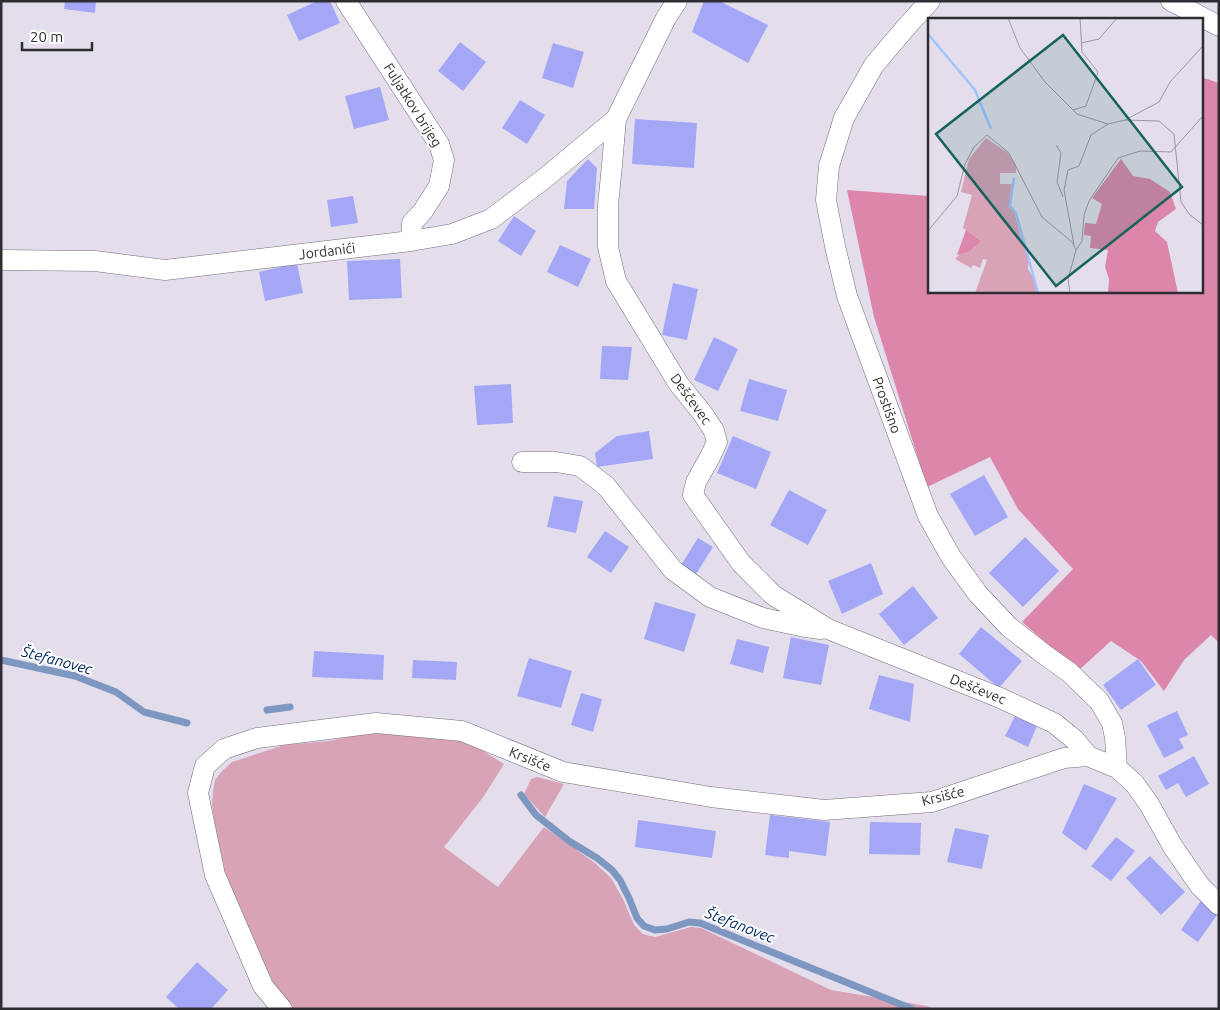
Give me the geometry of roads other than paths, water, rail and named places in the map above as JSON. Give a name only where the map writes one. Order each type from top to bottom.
[{"type":"street","name":"Fuljatkov brijeg","points":[[346,1],[439,144],[444,160],[439,186],[423,212],[412,223],[411,240]]},
{"type":"street","points":[[616,119],[663,10],[677,1]]},
{"type":"street","name":"Prostišno","points":[[930,1],[874,65],[844,118],[829,166],[826,200],[847,296],[928,516],[951,557],[978,594],[1009,627],[1045,656],[1069,672],[1099,701],[1112,723],[1118,768]]},
{"type":"street","points":[[1171,1],[1219,26]]},
{"type":"street","name":"Jordanići","points":[[1,260],[95,260],[166,270],[452,234],[490,219],[545,178],[616,119]]},
{"type":"street","name":"Deščevec","points":[[616,119],[608,214],[608,247],[616,281],[678,383],[714,431],[717,442],[696,482],[693,495],[741,563],[773,595],[828,629],[1034,713],[1054,723],[1075,740],[1088,756]]},
{"type":"street","name":"Deščevec","points":[[522,462],[556,462],[580,466],[606,486],[674,570],[710,597],[763,618],[805,627],[828,629]]},
{"type":"street","name":"Krsišće","points":[[282,1009],[263,986],[214,875],[198,793],[205,766],[224,749],[256,738],[376,723],[462,731],[563,772],[711,797],[824,810],[932,802],[1064,758],[1088,756],[1118,768]]},
{"type":"street","points":[[1118,768],[1134,783],[1149,804],[1173,847],[1200,886],[1219,905]]},
{"type":"waterway","name":"Štefanovec","points":[[1,660],[75,676],[116,692],[144,712],[187,723]]},
{"type":"waterway","name":"Štefanovec","points":[[267,710],[290,707]]},
{"type":"waterway","name":"Štefanovec","points":[[521,795],[536,815],[569,841],[597,858],[612,870],[620,880],[637,918],[644,926],[655,930],[667,929],[689,922],[700,923],[912,1009]]}]
